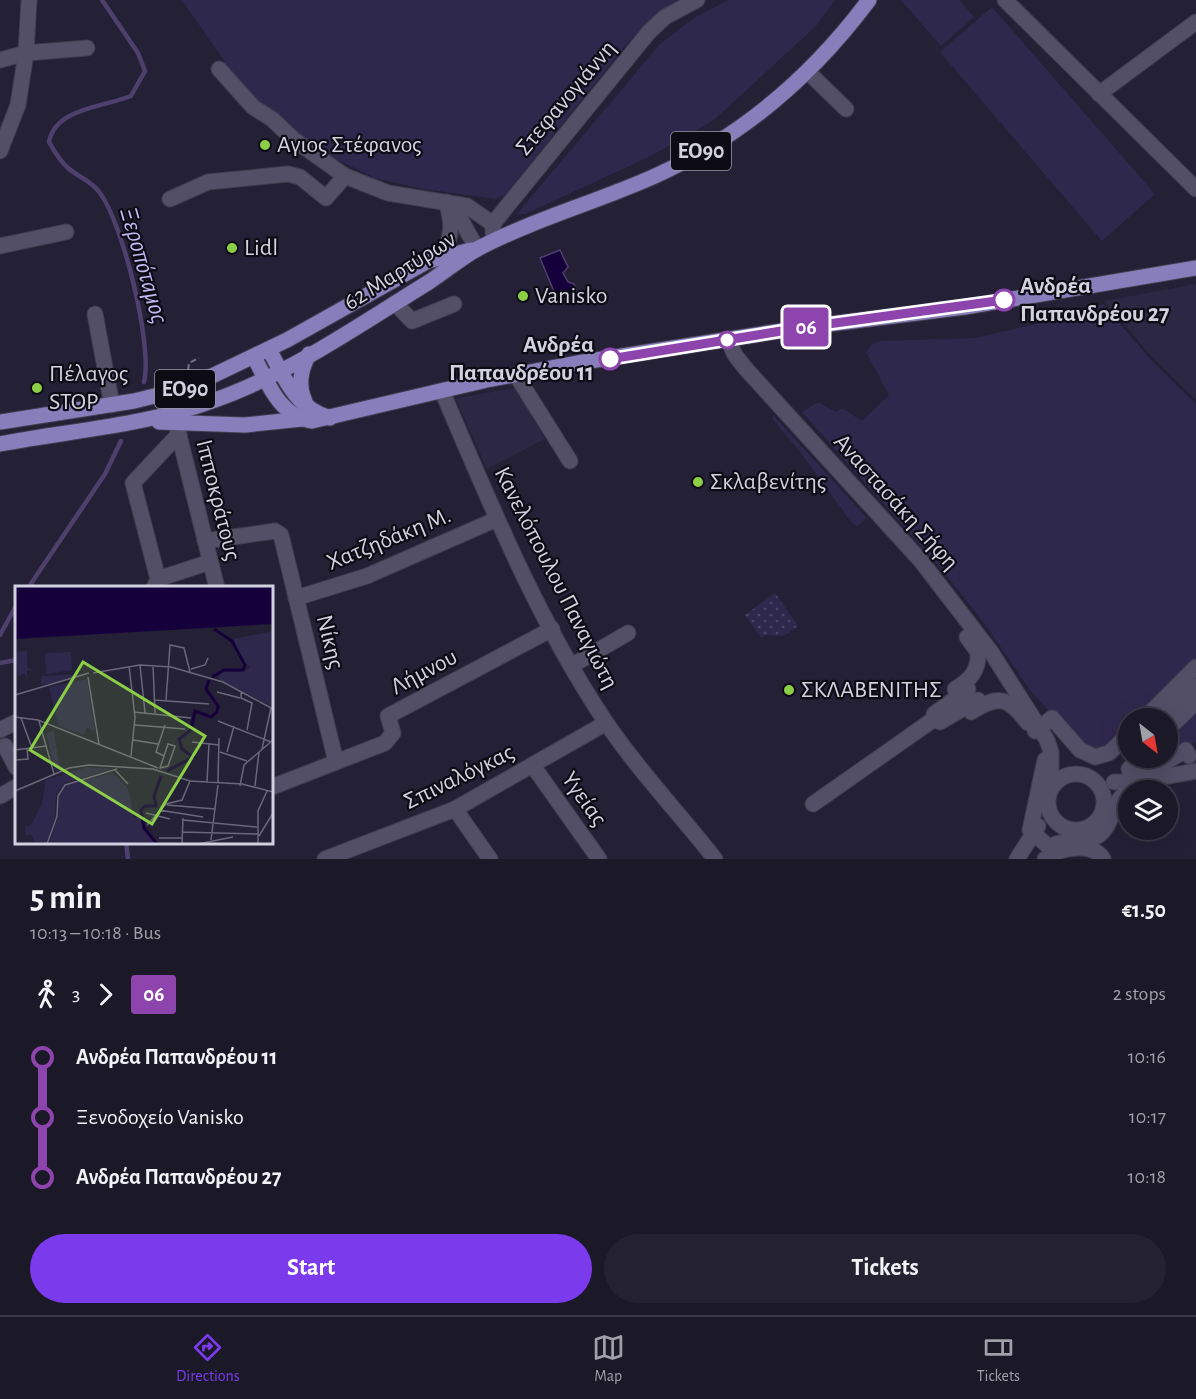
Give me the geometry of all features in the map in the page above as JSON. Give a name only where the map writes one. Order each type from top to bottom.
[{"type":"main road","name":"ΕΟ90","points":[[477,249],[680,163],[749,120],[808,72],[869,0]]},
{"type":"main road","name":"62 Μαρτύρων","points":[[0,422],[152,398],[187,388],[254,357],[415,267],[440,257],[477,249]]},
{"type":"main road","name":"62 Μαρτύρων","points":[[0,444],[147,422],[215,401],[309,354],[395,303],[477,249]]},
{"type":"main road","points":[[254,357],[280,404],[306,414],[330,418],[516,375],[728,340],[965,307],[1196,268]]},
{"type":"main road","points":[[269,349],[306,414]]},
{"type":"main road","points":[[306,414],[300,384],[309,354]]},
{"type":"main road","points":[[147,422],[178,429],[245,424],[306,414]]},
{"type":"street","points":[[0,152],[5,126],[18,105],[26,53],[29,0]]},
{"type":"street","name":"Στεφανογιάννη","points":[[493,224],[649,32],[670,14],[697,0]]},
{"type":"street","points":[[1005,0],[1023,15],[1099,94],[1196,189]]},
{"type":"street","points":[[1099,94],[1193,28]]},
{"type":"street","points":[[0,60],[26,53],[87,48]]},
{"type":"street","points":[[219,69],[253,106],[272,119],[293,139],[345,176],[388,193],[466,206],[493,224],[492,242]]},
{"type":"street","points":[[808,72],[846,109]]},
{"type":"street","points":[[170,199],[208,182],[288,174],[300,177],[326,198],[345,176]]},
{"type":"street","points":[[446,202],[460,218],[477,249]]},
{"type":"street","points":[[440,257],[449,242],[450,234],[450,215],[446,202]]},
{"type":"street","points":[[0,246],[66,232]]},
{"type":"street","points":[[395,303],[412,321],[454,304]]},
{"type":"street","points":[[95,314],[112,405]]},
{"type":"street","name":"Αναστασάκη Σήφη","points":[[728,340],[735,355],[746,369],[921,561],[988,649],[1041,727]]},
{"type":"street","points":[[516,375],[570,461]]},
{"type":"street","name":"Κανελόπουλου Παναγιώτη","points":[[442,391],[497,519],[571,666],[606,723],[715,859]]},
{"type":"street","points":[[178,429],[133,483],[156,583],[210,562]]},
{"type":"street","name":"Ιπποκράτους","points":[[178,429],[216,586]]},
{"type":"street","name":"Χατζηδάκη Μ.","points":[[296,598],[367,576],[497,519]]},
{"type":"street","name":"Νίκης","points":[[205,541],[279,532],[336,762]]},
{"type":"street","points":[[904,555],[978,652],[973,675],[955,689]]},
{"type":"street","name":"Λήμνου","points":[[273,787],[385,743],[392,737],[393,729],[388,716],[552,629]]},
{"type":"street","points":[[571,666],[628,633]]},
{"type":"street","points":[[813,804],[937,718],[978,681],[985,671],[988,649]]},
{"type":"street","points":[[1155,708],[1196,668]]},
{"type":"street","points":[[1173,708],[1196,686]]},
{"type":"street","points":[[937,718],[990,695],[1020,695]]},
{"type":"street","points":[[971,712],[987,702],[1002,700],[1014,706],[1041,727],[1087,775],[1102,792],[1104,808]]},
{"type":"street","points":[[1178,719],[1196,702]]},
{"type":"street","points":[[1041,727],[1052,718],[1080,750],[1095,757],[1109,753],[1118,744]]},
{"type":"street","points":[[0,730],[15,722]]},
{"type":"street","name":"Σπιναλόγκας","points":[[325,859],[455,809],[606,723]]},
{"type":"street","points":[[1025,859],[1041,845],[1051,788],[1051,749],[1041,727]]},
{"type":"street","points":[[1041,727],[1045,758],[1030,830],[1041,845],[1078,854],[1096,851],[1103,859]]},
{"type":"street","points":[[5,746],[15,765]]},
{"type":"street","points":[[1114,782],[1135,782],[1185,773],[1184,764],[1192,753],[1186,750],[1178,755]]},
{"type":"street","points":[[1051,788],[1066,775],[1087,775],[1118,759]]},
{"type":"street","name":"Υγείας","points":[[533,766],[599,859]]},
{"type":"street","points":[[1017,859],[1059,834],[1094,824],[1104,808],[1121,768]]},
{"type":"street","points":[[1130,768],[1132,775],[1154,768]]},
{"type":"street","points":[[0,796],[15,788]]},
{"type":"street","points":[[1041,845],[1049,847],[1058,843],[1080,842],[1096,837],[1107,827],[1118,803]]},
{"type":"street","points":[[1047,804],[1051,817],[1057,824],[1076,831]]},
{"type":"street","points":[[455,809],[490,859]]},
{"type":"shaded area","points":[[182,0],[681,0],[653,17],[625,46],[505,195],[496,199],[423,189],[375,178],[328,155],[257,102],[236,78]]},
{"type":"shaded area","points":[[728,0],[835,0],[816,26],[714,120],[651,156],[525,214],[517,214],[660,44],[694,18]]},
{"type":"shaded area","points":[[901,0],[959,0],[974,17],[941,46]]},
{"type":"shaded area","points":[[992,7],[1155,194],[1102,241],[940,52]]},
{"type":"shaded area","points":[[560,250],[568,267],[563,273],[568,282],[574,284],[578,294],[558,301],[540,258]]},
{"type":"shaded area","points":[[1196,284],[1196,400],[1152,357],[1104,301]]},
{"type":"shaded area","points":[[1103,304],[1152,361],[1196,404],[1196,664],[1152,708],[1118,708],[1118,741],[1105,753],[1078,744],[1030,690],[984,623],[939,566],[802,412],[818,402],[836,412],[842,408],[862,421],[889,395],[866,352],[872,344],[881,341],[975,338],[1036,324]]},
{"type":"shaded area","points":[[516,388],[545,439],[487,469],[455,398]]},
{"type":"shaded area","points":[[774,416],[866,517],[865,520],[857,526],[852,523],[801,453],[772,418]]},
{"type":"shaded area","points":[[775,593],[798,626],[783,636],[765,635],[761,638],[745,615]]},
{"type":"shaded area","points":[[1196,705],[1196,742],[1178,753],[1178,722]]},
{"type":"waterway","name":"Ξεροπόταμος","points":[[102,0],[138,53],[145,71],[131,96],[70,115],[53,131],[49,142],[65,165],[93,185],[100,193],[118,231],[140,315],[146,365],[144,382]]},
{"type":"waterway","name":"Ξεροπόταμος","points":[[29,586],[105,474],[121,441]]},
{"type":"waterway","name":"Ξεροπόταμος","points":[[0,635],[15,608]]},
{"type":"waterway","name":"Ξεροπόταμος","points":[[0,663],[15,660]]},
{"type":"waterway","name":"Ξεροπόταμος","points":[[126,844],[128,859]]},
{"type":"bus line","name":"06","points":[[610,359],[806,327],[1004,300]]},
{"type":"place","name":"Αγιος Στέφανος","points":[[265,145]]},
{"type":"place","name":"Lidl","points":[[232,248]]},
{"type":"place","name":"Vanisko","points":[[523,296]]},
{"type":"place","name":"Ανδρέα Παπανδρέου 27","points":[[1004,300]]},
{"type":"place","name":"Ανδρέα Παπανδρέου 11","points":[[610,359]]},
{"type":"place","name":"Πέλαγος STOP","points":[[37,388]]},
{"type":"place","name":"Σκλαβενίτης","points":[[698,482]]},
{"type":"place","name":"ΣΚΛΑΒΕΝΙΤΗΣ","points":[[789,690]]}]
